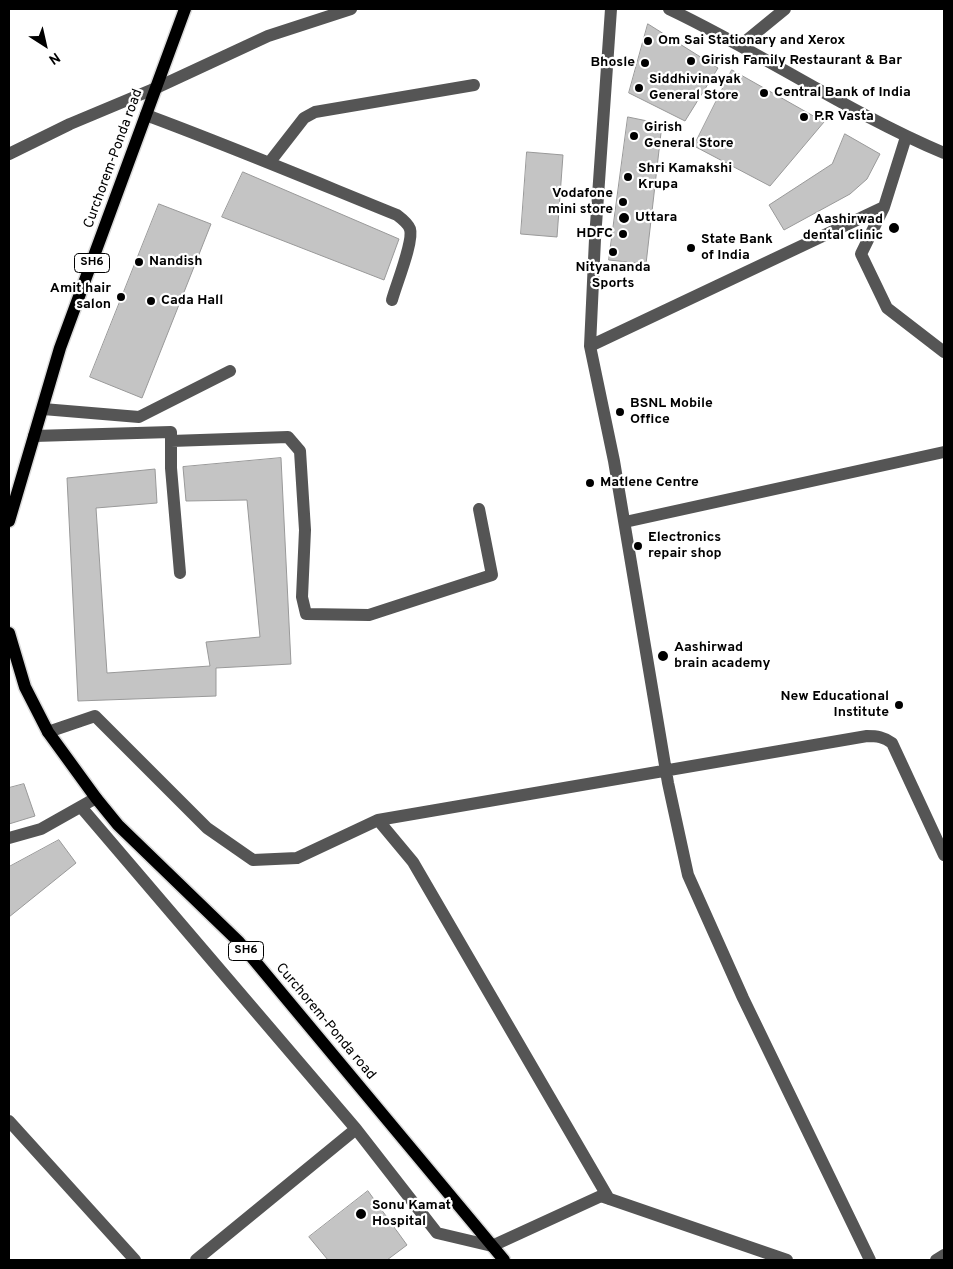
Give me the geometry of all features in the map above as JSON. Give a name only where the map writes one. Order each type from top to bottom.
[{"type":"main road","name":"Curchorem-Ponda road","points":[[9,521],[60,348],[185,9]]},
{"type":"main road","name":"Curchorem-Ponda road","points":[[9,633],[25,687],[48,732],[96,798],[118,825],[239,942],[504,1260]]},
{"type":"street","points":[[9,154],[70,124],[156,88],[268,36],[351,9]]},
{"type":"street","points":[[610,9],[590,346],[625,522],[666,770],[688,875],[743,998],[870,1260]]},
{"type":"street","points":[[669,9],[741,45],[906,137],[944,153]]},
{"type":"street","points":[[741,45],[785,9]]},
{"type":"street","points":[[269,163],[304,118],[315,112],[474,85]]},
{"type":"street","points":[[146,115],[397,215],[404,220],[410,228],[411,239],[392,300]]},
{"type":"street","points":[[906,137],[884,207],[861,254],[887,308],[944,352]]},
{"type":"street","points":[[590,346],[884,207]]},
{"type":"street","points":[[43,409],[138,417],[230,372]]},
{"type":"street","points":[[34,436],[171,432],[180,573]]},
{"type":"street","points":[[171,441],[288,437],[300,451],[305,530],[302,597],[306,614],[369,615],[492,575],[479,509]]},
{"type":"street","points":[[625,522],[944,452]]},
{"type":"street","points":[[48,732],[95,716],[207,828],[253,860],[297,858],[378,820],[867,736],[877,736],[887,739],[892,743],[944,855]]},
{"type":"street","points":[[9,838],[41,829],[96,798]]},
{"type":"street","points":[[81,807],[356,1129],[437,1233],[492,1246],[601,1196],[787,1260]]},
{"type":"street","points":[[378,820],[413,862],[610,1199]]},
{"type":"street","points":[[9,1121],[136,1260]]},
{"type":"street","points":[[196,1260],[356,1129]]},
{"type":"street","points":[[936,1260],[944,1254]]},
{"type":"building","points":[[648,24],[718,68],[685,121],[629,93]]},
{"type":"building","points":[[732,70],[824,122],[770,186],[694,146]]},
{"type":"building","points":[[628,117],[662,124],[646,264],[609,260]]},
{"type":"building","points":[[845,134],[880,154],[867,179],[850,194],[784,230],[769,205],[832,164]]},
{"type":"building","points":[[527,152],[563,155],[557,237],[521,234]]},
{"type":"building","points":[[243,172],[399,239],[384,280],[222,217]]},
{"type":"building","name":"Cada Hall","points":[[159,204],[211,224],[142,398],[90,377]]},
{"type":"building","points":[[281,458],[291,664],[216,668],[216,696],[78,701],[67,478],[155,469],[157,503],[96,508],[107,673],[210,666],[206,642],[260,637],[247,500],[186,501],[183,467]]},
{"type":"building","points":[[24,784],[35,816],[9,824],[9,788]]},
{"type":"building","points":[[59,840],[76,863],[9,917],[9,867]]},
{"type":"building","name":"Sonu Kamat Hospital","points":[[368,1191],[407,1245],[387,1260],[328,1260],[309,1237]]},
{"type":"place","name":"Om Sai Stationary and Xerox","points":[[648,41]]},
{"type":"place","name":"Girish Family Restaurant & Bar","points":[[691,61]]},
{"type":"place","name":"Bhosle","points":[[645,63]]},
{"type":"place","name":"Siddhivinayak General Store","points":[[639,88]]},
{"type":"place","name":"Central Bank of India","points":[[764,93]]},
{"type":"place","name":"P.R Vasta","points":[[804,117]]},
{"type":"place","name":"Girish General Store","points":[[634,136]]},
{"type":"place","name":"Shri Kamakshi Krupa","points":[[628,177]]},
{"type":"place","name":"Vodafone mini store","points":[[623,202]]},
{"type":"place","name":"Uttara","points":[[624,218]]},
{"type":"place","name":"Aashirwad dental clinic","points":[[894,228]]},
{"type":"place","name":"HDFC","points":[[623,234]]},
{"type":"place","name":"State Bank of India","points":[[691,248]]},
{"type":"place","name":"Nityananda Sports","points":[[613,252]]},
{"type":"place","name":"Nandish","points":[[139,262]]},
{"type":"place","name":"Amit hair salon","points":[[121,297]]},
{"type":"place","name":"Cada Hall","points":[[151,301]]},
{"type":"place","name":"BSNL Mobile Office","points":[[620,412]]},
{"type":"place","name":"Matlene Centre","points":[[590,483]]},
{"type":"place","name":"Electronics repair shop","points":[[638,546]]},
{"type":"place","name":"Aashirwad brain academy","points":[[663,656]]},
{"type":"place","name":"New Educational Institute","points":[[899,705]]},
{"type":"place","name":"Sonu Kamat Hospital","points":[[361,1214]]}]
